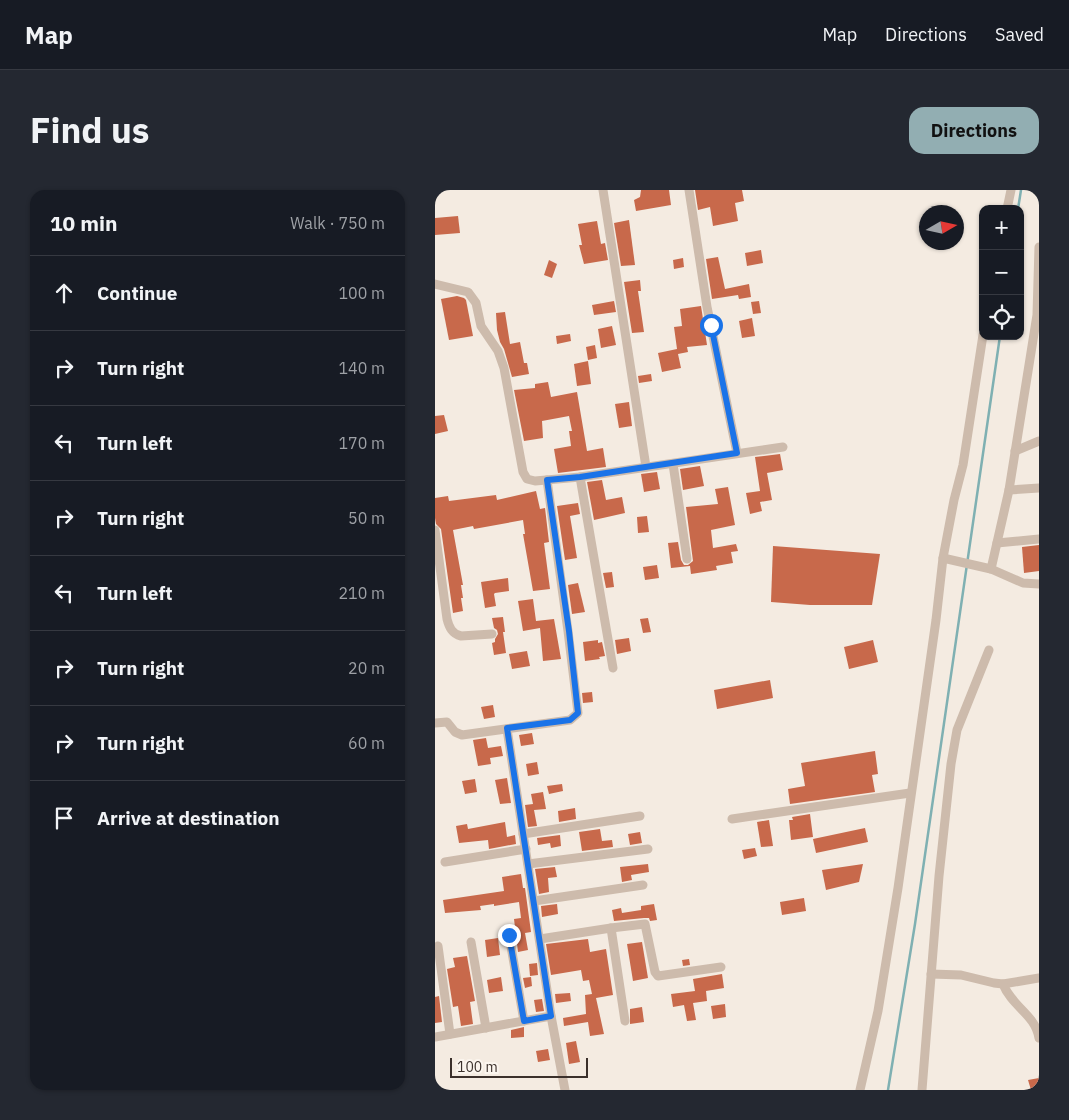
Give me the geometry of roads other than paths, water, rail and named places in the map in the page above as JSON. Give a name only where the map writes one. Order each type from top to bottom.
[{"type":"street","points":[[603,190],[646,467]]},
{"type":"street","points":[[689,190],[707,307],[737,453]]},
{"type":"street","points":[[1008,205],[1011,190]]},
{"type":"street","points":[[991,569],[1009,490],[1037,315],[1039,250]]},
{"type":"street","points":[[435,284],[462,289],[472,296],[481,326],[498,351],[504,368],[525,476],[531,481],[580,477],[783,447]]},
{"type":"street","points":[[860,1090],[878,1011],[898,888],[943,558],[963,465],[982,340]]},
{"type":"street","points":[[1028,369],[1039,368]]},
{"type":"street","points":[[1015,450],[1039,441]]},
{"type":"street","points":[[673,464],[687,559]]},
{"type":"street","points":[[580,477],[613,668]]},
{"type":"street","points":[[435,723],[447,722],[459,735],[570,720],[578,713],[569,631],[547,480]]},
{"type":"street","points":[[1009,490],[1039,488]]},
{"type":"street","points":[[435,530],[447,618],[451,628],[456,635],[461,636],[492,634]]},
{"type":"street","points":[[997,543],[1039,539]]},
{"type":"street","points":[[943,558],[991,569],[1018,581],[1039,584]]},
{"type":"street","points":[[922,1090],[939,876],[953,755],[957,730],[989,650]]},
{"type":"street","points":[[507,728],[551,1016],[565,1090]]},
{"type":"street","points":[[732,819],[910,793]]},
{"type":"street","points":[[523,834],[639,816]]},
{"type":"street","points":[[445,862],[526,849]]},
{"type":"street","points":[[528,864],[648,849]]},
{"type":"street","points":[[534,900],[643,885]]},
{"type":"street","points":[[540,940],[642,924],[646,925],[655,972],[658,976],[721,967]]},
{"type":"street","points":[[611,928],[625,1021]]},
{"type":"street","points":[[509,935],[524,1021]]},
{"type":"street","points":[[471,942],[486,1028]]},
{"type":"street","points":[[438,946],[450,1034]]},
{"type":"street","points":[[931,974],[961,974],[1003,984],[1039,978]]},
{"type":"street","points":[[1003,984],[1012,1001],[1035,1023],[1039,1038]]},
{"type":"street","points":[[435,1036],[551,1016]]},
{"type":"waterway","points":[[1019,205],[1021,190]]},
{"type":"waterway","points":[[888,1090],[915,924],[999,340]]}]
